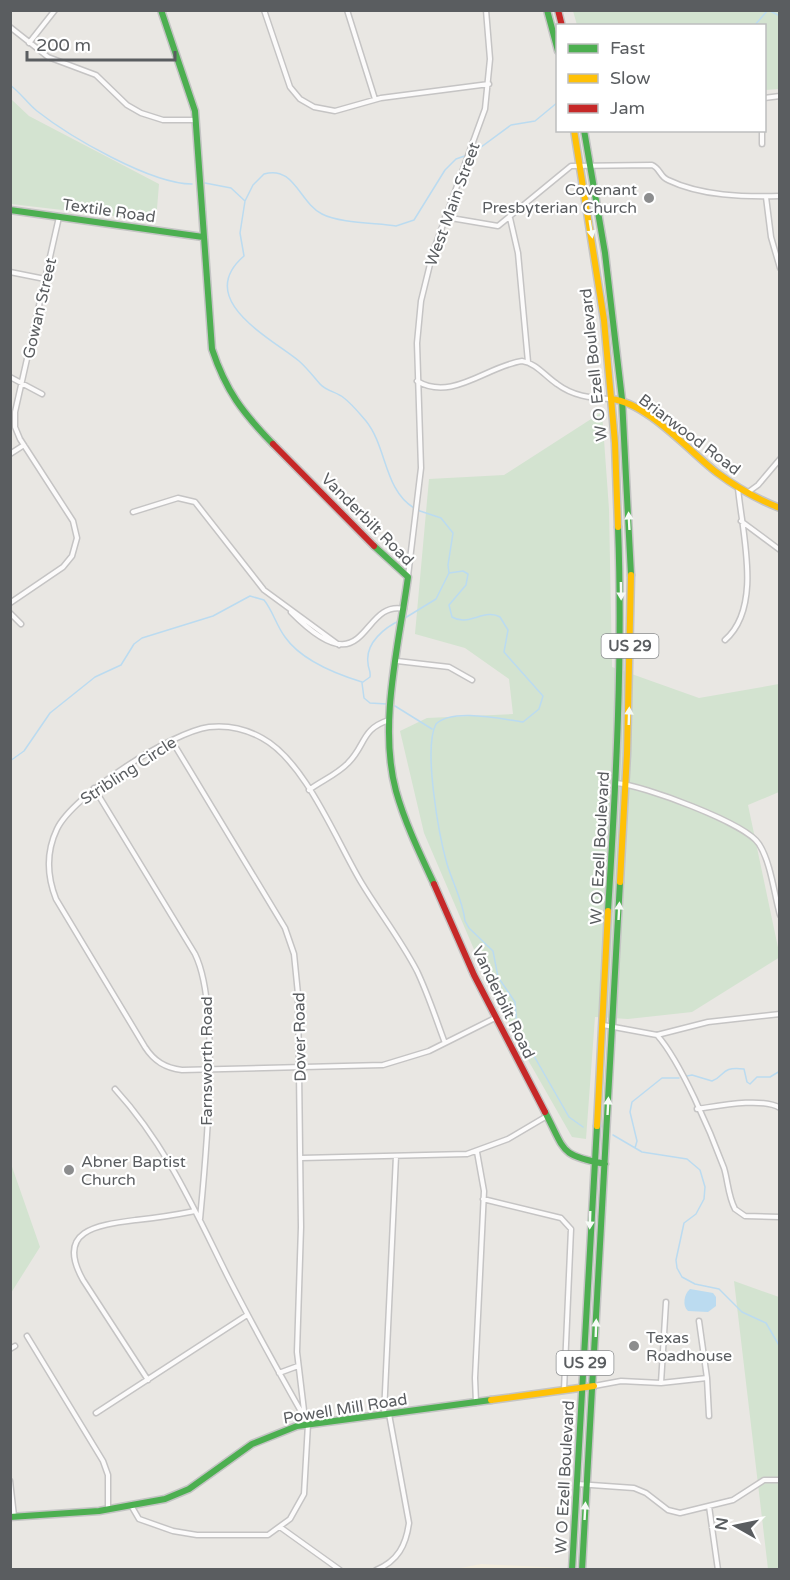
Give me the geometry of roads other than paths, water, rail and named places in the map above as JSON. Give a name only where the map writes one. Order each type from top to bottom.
[{"type":"main road","name":"Vanderbilt Road","points":[[161,10],[191,91],[196,120],[212,349],[218,371],[228,391],[248,418],[399,573],[408,577],[389,720],[391,767],[401,807],[495,1018],[568,1154],[605,1164]]},
{"type":"main road","points":[[548,10],[556,43]]},
{"type":"main road","name":"W O Ezell Boulevard","points":[[572,1569],[616,783],[621,597],[618,494],[604,321],[574,132]]},
{"type":"main road","name":"W O Ezell Boulevard","points":[[582,1569],[626,783],[631,585],[622,399],[605,258],[584,132]]},
{"type":"main road","name":"Textile Road","points":[[10,210],[203,237]]},
{"type":"main road","name":"Briarwood Road","points":[[611,399],[622,399],[673,435],[738,487],[780,508]]},
{"type":"main road","points":[[618,494],[627,492]]},
{"type":"main road","points":[[620,695],[629,695]]},
{"type":"main road","name":"Powell Mill Road","points":[[12,1516],[108,1508],[164,1500],[184,1491],[230,1458],[266,1437],[306,1421],[386,1415],[594,1386]]},
{"type":"street","points":[[29,43],[55,10]]},
{"type":"street","points":[[264,10],[286,80],[300,99],[314,107],[330,111],[375,99],[489,84]]},
{"type":"street","points":[[347,10],[375,99]]},
{"type":"street","name":"West Main Street","points":[[408,577],[421,442],[417,381],[421,301],[426,273],[472,149],[489,84],[490,46],[486,10]]},
{"type":"street","points":[[10,27],[48,57],[96,75],[127,105],[141,113],[163,120],[196,120]]},
{"type":"street","points":[[762,132],[762,144]]},
{"type":"street","points":[[445,217],[494,226],[503,224],[571,166],[652,165],[657,167],[666,179],[684,186],[731,195],[780,196]]},
{"type":"street","points":[[766,197],[771,237],[780,268]]},
{"type":"street","name":"Gowan Street","points":[[10,603],[63,567],[72,556],[77,538],[73,521],[17,433],[15,420],[59,217]]},
{"type":"street","points":[[417,381],[430,387],[444,388],[518,361],[528,362],[518,253],[510,217]]},
{"type":"street","points":[[10,272],[45,279]]},
{"type":"street","name":"Briarwood Road","points":[[528,362],[572,393],[586,397],[611,399]]},
{"type":"street","points":[[10,377],[42,394]]},
{"type":"street","points":[[10,454],[24,445]]},
{"type":"street","points":[[747,493],[758,485],[780,459]]},
{"type":"street","points":[[725,640],[741,623],[747,600],[747,572],[738,487]]},
{"type":"street","points":[[133,512],[178,498],[192,501],[258,583],[286,607],[339,645],[355,642],[390,610],[403,609]]},
{"type":"street","points":[[741,521],[780,550]]},
{"type":"street","points":[[10,613],[21,624]]},
{"type":"street","points":[[396,660],[449,667],[472,680]]},
{"type":"street","points":[[309,790],[343,768],[355,755],[367,733],[389,720]]},
{"type":"street","name":"Stribling Circle","points":[[445,1043],[416,970],[362,883],[309,790],[282,753],[253,734],[231,727],[207,728],[172,741],[94,788],[71,808],[53,837],[49,871],[56,899],[149,1054],[160,1064],[174,1069],[208,1070],[383,1065],[414,1057],[445,1043],[495,1018]]},
{"type":"street","name":"Dover Road","points":[[172,741],[288,933],[297,972],[301,1158],[298,1366],[306,1421],[304,1494],[290,1519],[280,1527]]},
{"type":"street","points":[[616,783],[626,783],[697,808],[755,838],[763,851],[780,915]]},
{"type":"street","name":"Farnsworth Road","points":[[94,788],[200,963],[206,985],[208,1070],[200,1220]]},
{"type":"street","points":[[602,1025],[657,1035],[708,1022],[780,1014]]},
{"type":"street","points":[[657,1035],[674,1057],[723,1168],[735,1209],[745,1216],[780,1217]]},
{"type":"street","points":[[115,1089],[142,1118],[164,1149],[247,1314],[306,1421]]},
{"type":"street","points":[[697,1109],[750,1104],[772,1104],[780,1108]]},
{"type":"street","points":[[301,1158],[477,1152],[508,1139],[547,1116]]},
{"type":"street","points":[[476,1403],[475,1378],[483,1199],[483,1181],[477,1152]]},
{"type":"street","points":[[376,1569],[387,1565],[400,1553],[407,1538],[409,1523],[386,1415],[396,1156]]},
{"type":"street","points":[[483,1199],[561,1218],[571,1229],[564,1390]]},
{"type":"street","points":[[148,1380],[83,1280],[73,1259],[74,1245],[86,1231],[99,1225],[195,1211]]},
{"type":"street","points":[[661,1383],[666,1302]]},
{"type":"street","points":[[96,1413],[247,1314]]},
{"type":"street","points":[[699,1321],[707,1378],[709,1416]]},
{"type":"street","points":[[27,1336],[103,1461],[108,1475],[108,1508]]},
{"type":"street","points":[[279,1373],[298,1366]]},
{"type":"street","points":[[594,1386],[621,1381],[661,1383],[707,1378]]},
{"type":"street","points":[[577,1484],[587,1483],[638,1489],[676,1512],[737,1498],[764,1480],[780,1480]]},
{"type":"street","points":[[10,1481],[12,1516]]},
{"type":"street","points":[[131,1505],[139,1518],[173,1531],[252,1536],[267,1535],[280,1527],[340,1569]]},
{"type":"street","points":[[709,1506],[718,1569]]},
{"type":"water","points":[[690,1289],[713,1293],[716,1297],[716,1306],[708,1312],[688,1311],[684,1300]]},
{"type":"waterway","points":[[756,24],[768,10]]},
{"type":"waterway","points":[[770,11],[780,16]]},
{"type":"waterway","points":[[10,85],[51,122],[90,146],[155,176],[192,184]]},
{"type":"waterway","points":[[414,508],[397,490],[373,431],[366,421],[350,403],[322,386],[299,361],[255,329],[232,302],[227,287],[231,272],[244,256],[240,233],[245,201],[253,185],[264,174],[274,173],[289,180],[322,214],[348,221],[396,226],[414,220],[445,170],[456,159],[473,153],[511,125],[535,121],[556,104]]},
{"type":"waterway","points":[[205,183],[231,188],[245,201]]},
{"type":"waterway","points":[[405,618],[436,599],[449,573],[453,533],[441,518],[417,510]]},
{"type":"waterway","points":[[449,573],[463,571],[468,574],[466,585],[449,605],[452,617],[458,620],[488,615],[500,617],[508,630],[504,652],[543,696],[539,709],[523,722],[465,716],[443,719],[436,724],[432,736],[432,771],[444,851],[465,921],[469,928],[493,951],[498,977],[515,1002],[517,1026],[569,1117],[583,1127]]},
{"type":"waterway","points":[[10,761],[24,751],[50,713],[95,677],[121,665],[134,644],[142,638],[213,616],[250,596],[264,600],[285,637],[300,653],[330,670],[362,682]]},
{"type":"waterway","points":[[363,682],[370,677],[368,656],[373,642],[383,631],[401,620]]},
{"type":"waterway","points":[[362,683],[364,698],[370,703],[387,704]]},
{"type":"waterway","points":[[395,706],[432,729]]},
{"type":"waterway","points":[[687,1076],[692,1075],[712,1081],[727,1070],[744,1069],[747,1082],[750,1084],[757,1077],[770,1077],[780,1071]]},
{"type":"waterway","points":[[635,1148],[637,1141],[630,1112],[632,1102],[662,1078],[679,1078]]},
{"type":"waterway","points":[[613,1135],[642,1152],[687,1159],[700,1170],[705,1187],[704,1199],[696,1214],[684,1223],[676,1260],[677,1268],[682,1277],[695,1284],[719,1289],[742,1312],[766,1323],[780,1347]]},
{"type":"place","name":"Covenant Presbyterian Church","points":[[649,198]]},
{"type":"place","name":"Abner Baptist Church","points":[[69,1170]]},
{"type":"place","name":"Texas Roadhouse","points":[[634,1346]]}]
